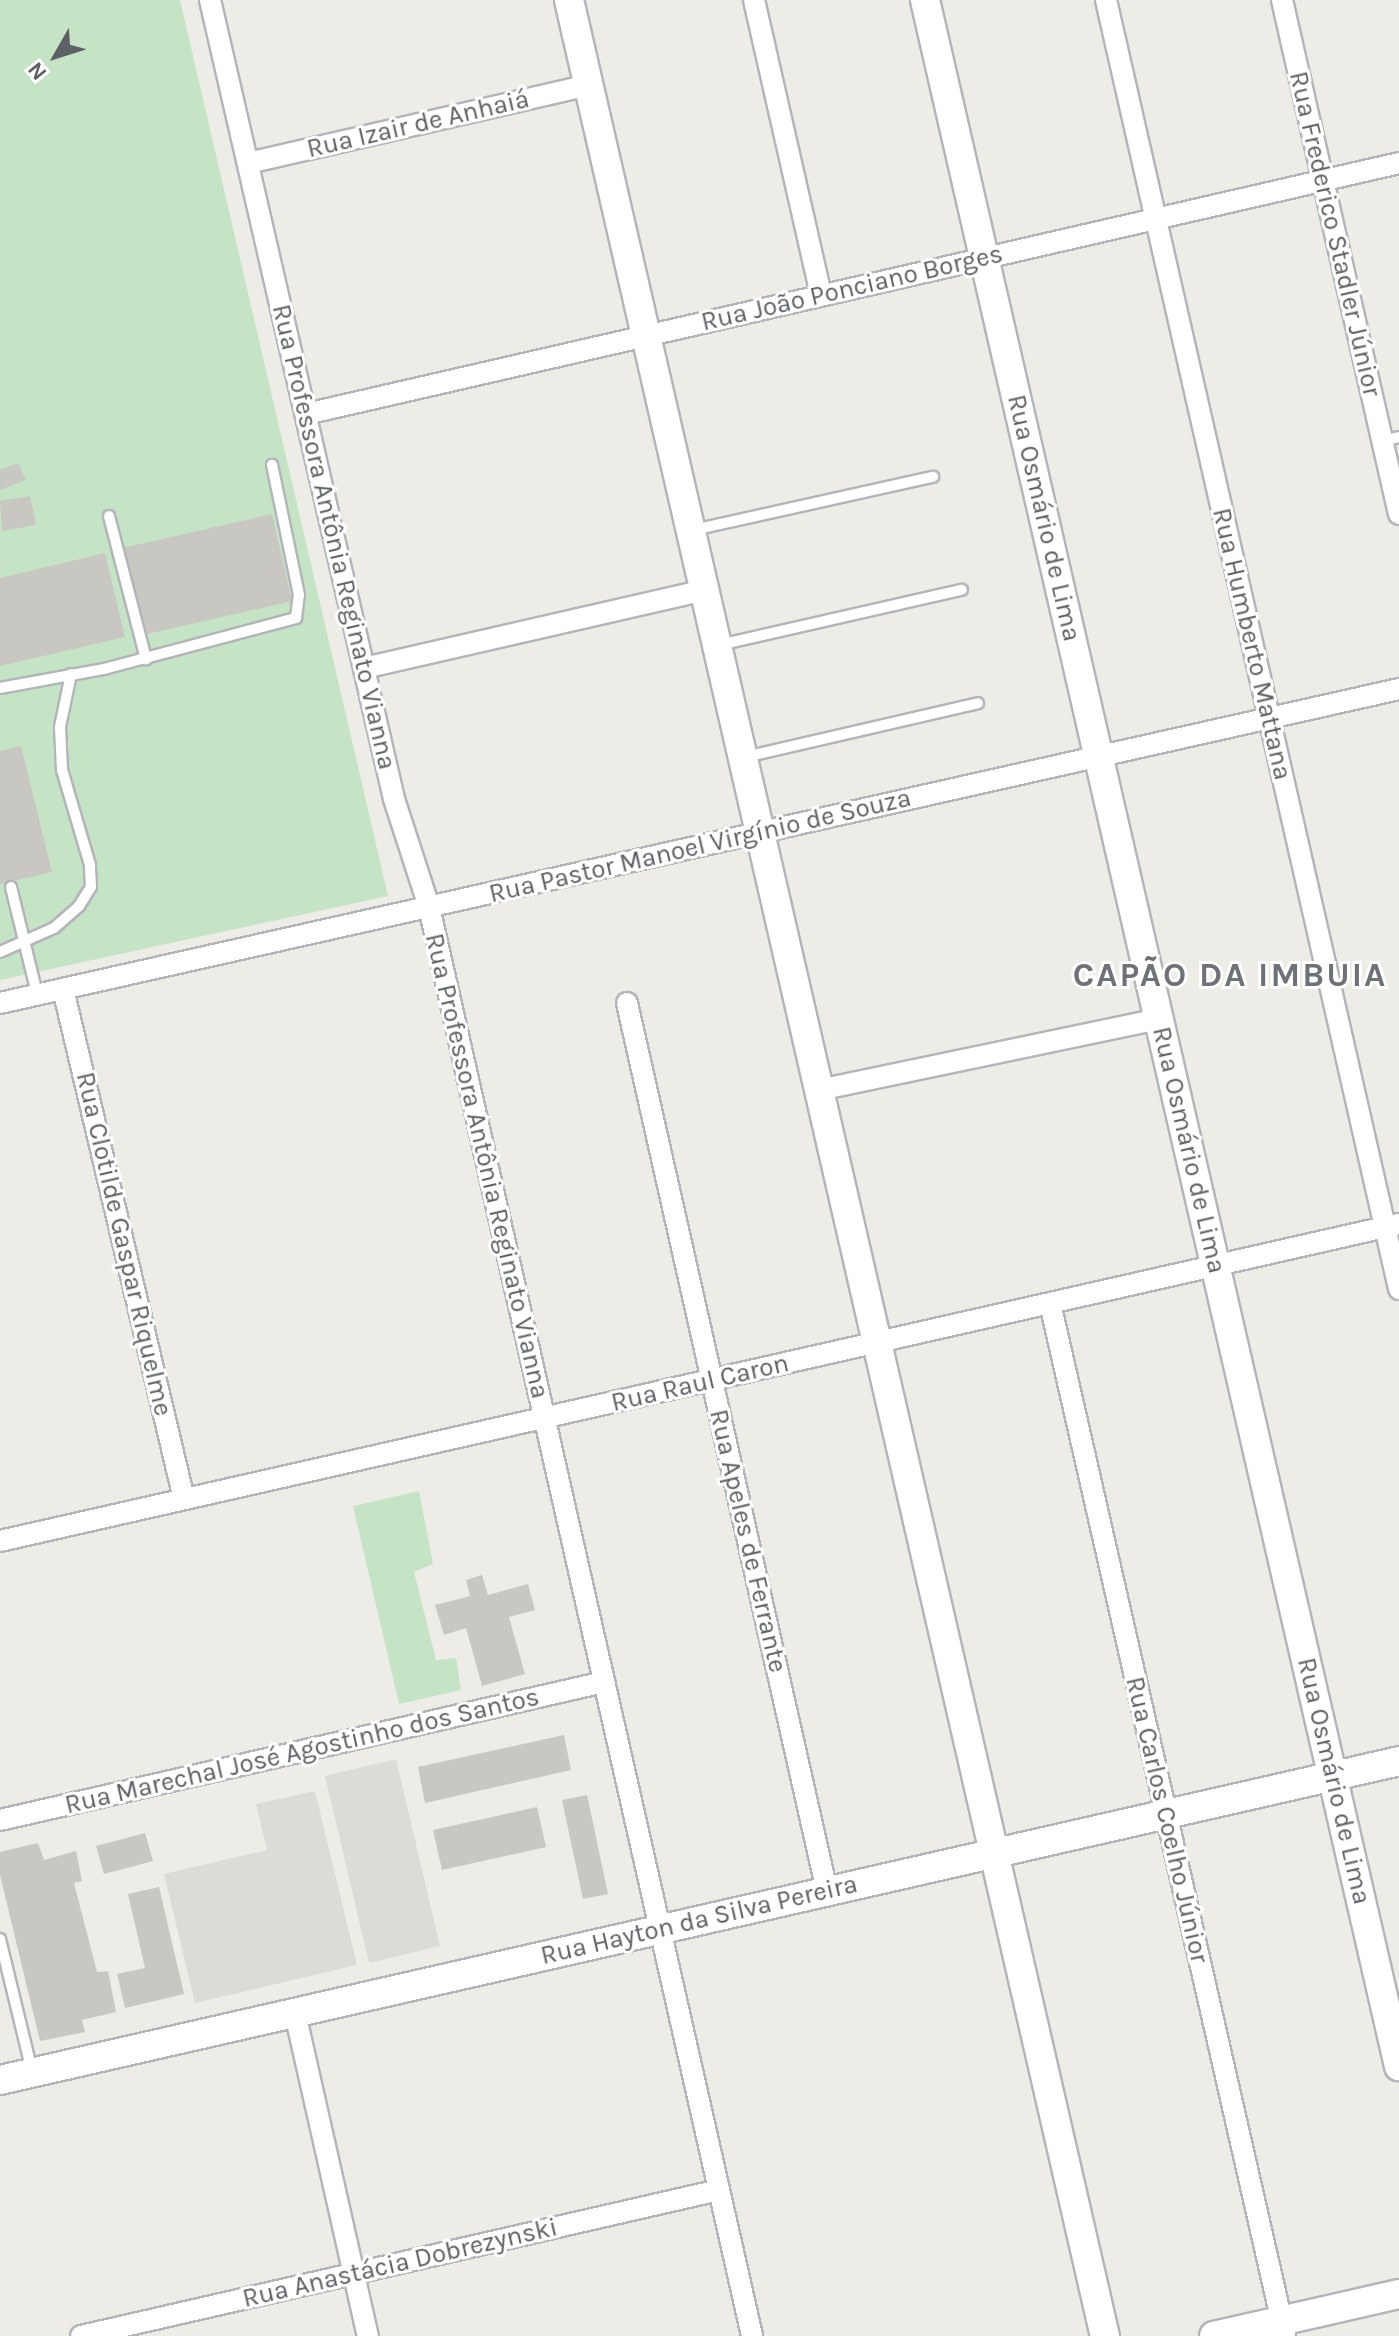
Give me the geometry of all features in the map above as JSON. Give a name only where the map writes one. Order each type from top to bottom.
[{"type":"street","name":"Rua Professora Antônia Reginato Vianna","points":[[210,0],[394,799],[429,907],[752,2336]]},
{"type":"street","points":[[569,0],[1105,2336]]},
{"type":"street","points":[[754,0],[821,296]]},
{"type":"street","name":"Rua Osmário de Lima","points":[[925,0],[1399,2066]]},
{"type":"street","name":"Rua Humberto Mattana","points":[[1106,0],[1269,718],[1392,1225],[1399,1289]]},
{"type":"street","name":"Rua Frederico Stadler Júnior","points":[[1282,0],[1323,181],[1391,439],[1399,514]]},
{"type":"street","name":"Rua Izair de Anhaiá","points":[[248,163],[589,85]]},
{"type":"street","name":"Rua João Ponciano Borges","points":[[306,414],[1399,163]]},
{"type":"street","points":[[364,668],[705,590]]},
{"type":"street","name":"Rua Pastor Manoel Virgínio de Souza","points":[[0,1003],[1399,689]]},
{"type":"street","name":"Rua Clotilde Gaspar Riquelme","points":[[63,989],[184,1499]]},
{"type":"street","name":"Rua Apeles de Ferrante","points":[[627,1003],[827,1891]]},
{"type":"street","points":[[819,1090],[1159,1019]]},
{"type":"street","name":"Rua Raul Caron","points":[[0,1541],[1392,1225]]},
{"type":"street","name":"Rua Carlos Coelho Júnior","points":[[1050,1303],[1283,2328]]},
{"type":"street","name":"Rua Marechal José Agostinho dos Santos","points":[[0,1820],[604,1682]]},
{"type":"street","name":"Rua Hayton da Silva Pereira","points":[[0,2080],[1399,1761]]},
{"type":"street","points":[[295,2013],[368,2336]]},
{"type":"street","name":"Rua Anastácia Dobrezynski","points":[[81,2336],[719,2190]]},
{"type":"street","points":[[1214,2336],[1283,2328],[1399,2294]]},
{"type":"lane","points":[[0,688],[146,659],[296,618],[299,595],[272,465]]},
{"type":"lane","points":[[691,530],[933,477]]},
{"type":"lane","points":[[109,516],[146,659]]},
{"type":"lane","points":[[717,646],[962,590]]},
{"type":"lane","points":[[0,952],[54,928],[91,887],[90,865],[62,770],[60,727],[71,674]]},
{"type":"lane","points":[[743,757],[978,703]]},
{"type":"lane","points":[[11,887],[37,994]]},
{"type":"lane","points":[[0,1939],[32,2073]]},
{"type":"shaded area","points":[[396,1759],[440,1946],[369,1963],[325,1776]]},
{"type":"shaded area","points":[[315,1791],[357,1965],[195,2003],[164,1874],[267,1850],[256,1804]]},
{"type":"green space","points":[[0,0],[180,0],[388,896],[0,980]]},
{"type":"green space","points":[[419,1491],[433,1564],[414,1572],[436,1660],[456,1658],[461,1690],[399,1704],[353,1506]]},
{"type":"building","points":[[18,463],[26,480],[0,490],[0,470]]},
{"type":"building","points":[[30,496],[36,525],[2,531],[0,501]]},
{"type":"building","points":[[272,514],[292,601],[143,635],[123,548]]},
{"type":"building","points":[[105,553],[125,637],[0,666],[0,578]]},
{"type":"building","points":[[21,746],[52,872],[0,884],[0,751]]},
{"type":"building","points":[[482,1575],[488,1595],[528,1584],[535,1610],[509,1617],[525,1674],[482,1686],[466,1628],[444,1635],[435,1605],[470,1596],[466,1580]]},
{"type":"building","points":[[564,1735],[571,1770],[425,1803],[418,1767]]},
{"type":"building","points":[[587,1795],[608,1894],[583,1899],[562,1800]]},
{"type":"building","points":[[537,1807],[546,1847],[442,1870],[433,1830]]},
{"type":"building","points":[[145,1833],[153,1861],[104,1874],[96,1846]]},
{"type":"building","points":[[38,1843],[44,1860],[76,1851],[82,1881],[74,1883],[97,1972],[108,1971],[116,2012],[82,2020],[85,2032],[40,2041],[0,1875],[0,1852]]},
{"type":"building","points":[[159,1887],[184,1994],[125,2008],[117,1974],[145,1968],[128,1894]]},
{"type":"district","name":"CAPÃO DA IMBUIA","points":[[1230,976]]}]
